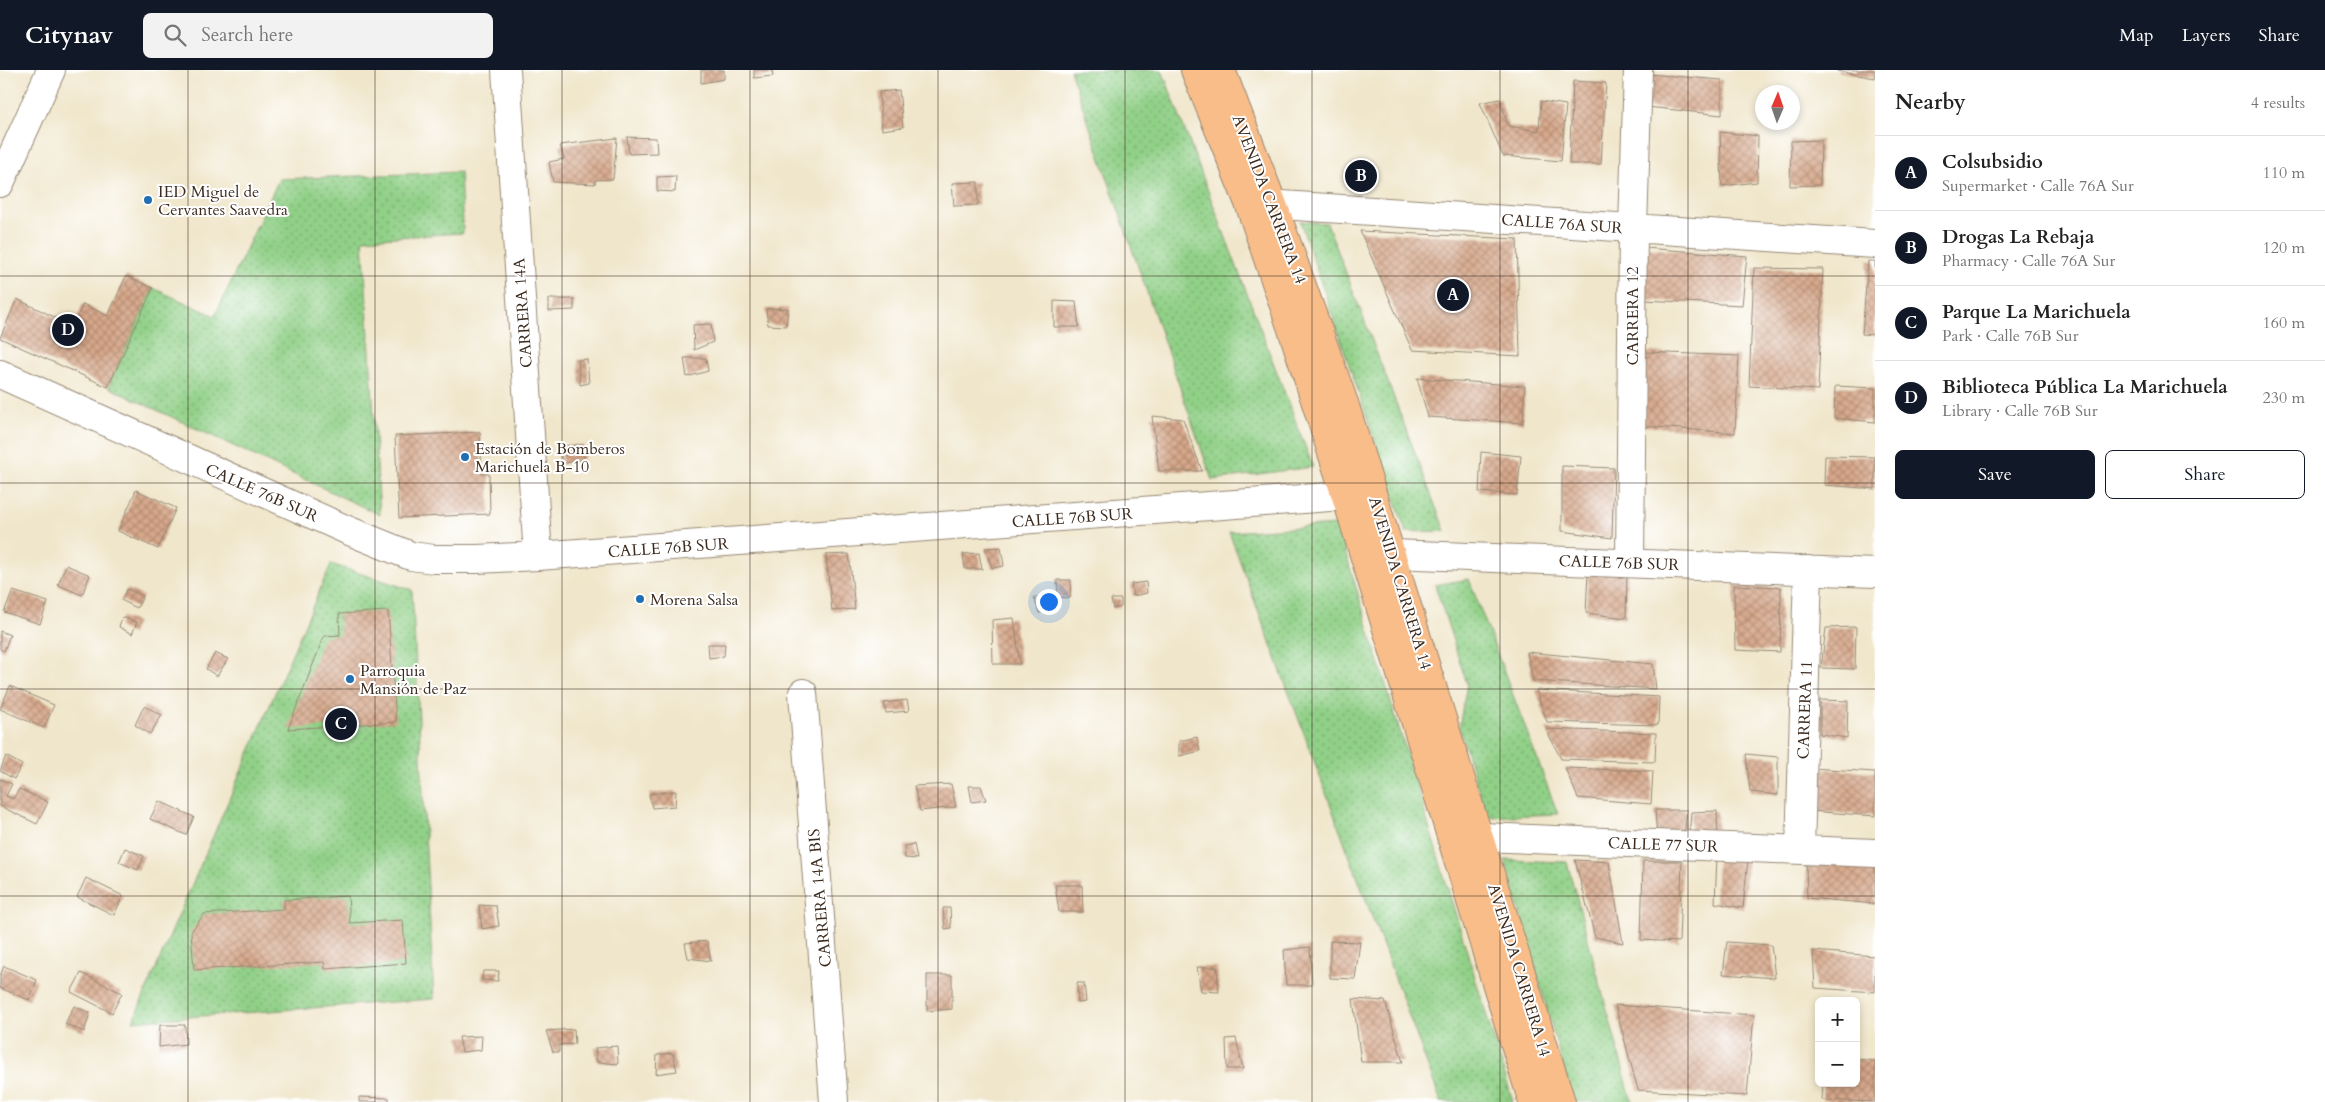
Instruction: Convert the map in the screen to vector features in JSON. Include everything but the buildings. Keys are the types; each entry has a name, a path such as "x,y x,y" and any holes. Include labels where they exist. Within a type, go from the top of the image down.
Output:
{"main road":[{"name":"AVENIDA CARRERA 14","path":"1195,70 1261,204 1320,334 1392,554 1561,1102"},
{"name":"AVENIDA CARRERA 14","path":"1221,70 1346,496 1533,1102"}],"street":[{"path":"0,183 51,70"},
{"name":"CARRERA 14A","path":"506,70 538,556"},
{"name":"CARRERA 12","path":"1630,563 1633,228 1638,70"},
{"name":"CALLE 76A SUR","path":"1261,204 1875,244"},
{"name":"CALLE 76B SUR","path":"0,374 346,530 411,556 434,559 538,556 1373,494"},
{"name":"CALLE 76B SUR","path":"1363,552 1875,573"},
{"name":"CARRERA 11","path":"1800,850 1808,570"},
{"name":"CARRERA 14A BIS","path":"803,693 834,1102"},
{"name":"CALLE 77 SUR","path":"1450,836 1875,853"}],"green space":[{"path":"1070,70 1162,70 1313,467 1212,480"},
{"path":"460,172 463,233 363,239 380,515 108,387 153,288 215,316 279,179"},
{"path":"1300,221 1327,223 1445,531 1406,532"},
{"path":"1337,525 1513,1102 1441,1102 1229,532"},
{"path":"331,564 412,590 434,999 133,1021"},
{"path":"1469,579 1558,814 1487,817 1459,727 1467,684 1435,585"},
{"path":"1505,860 1567,862 1632,1102 1573,1102"}],"place":[{"name":"Drogas La Rebaja","path":"1361,176"},
{"name":"IED Miguel de Cervantes Saavedra","path":"148,200"},
{"name":"Colsubsidio","path":"1453,295"},
{"name":"Biblioteca Pública La Marichuela","path":"68,330"},
{"name":"Estación de Bomberos Marichuela B-10","path":"465,457"},
{"name":"Morena Salsa","path":"640,599"},
{"name":"Parroquia Mansión de Paz","path":"350,679"},
{"name":"Parque La Marichuela","path":"341,724"}]}
